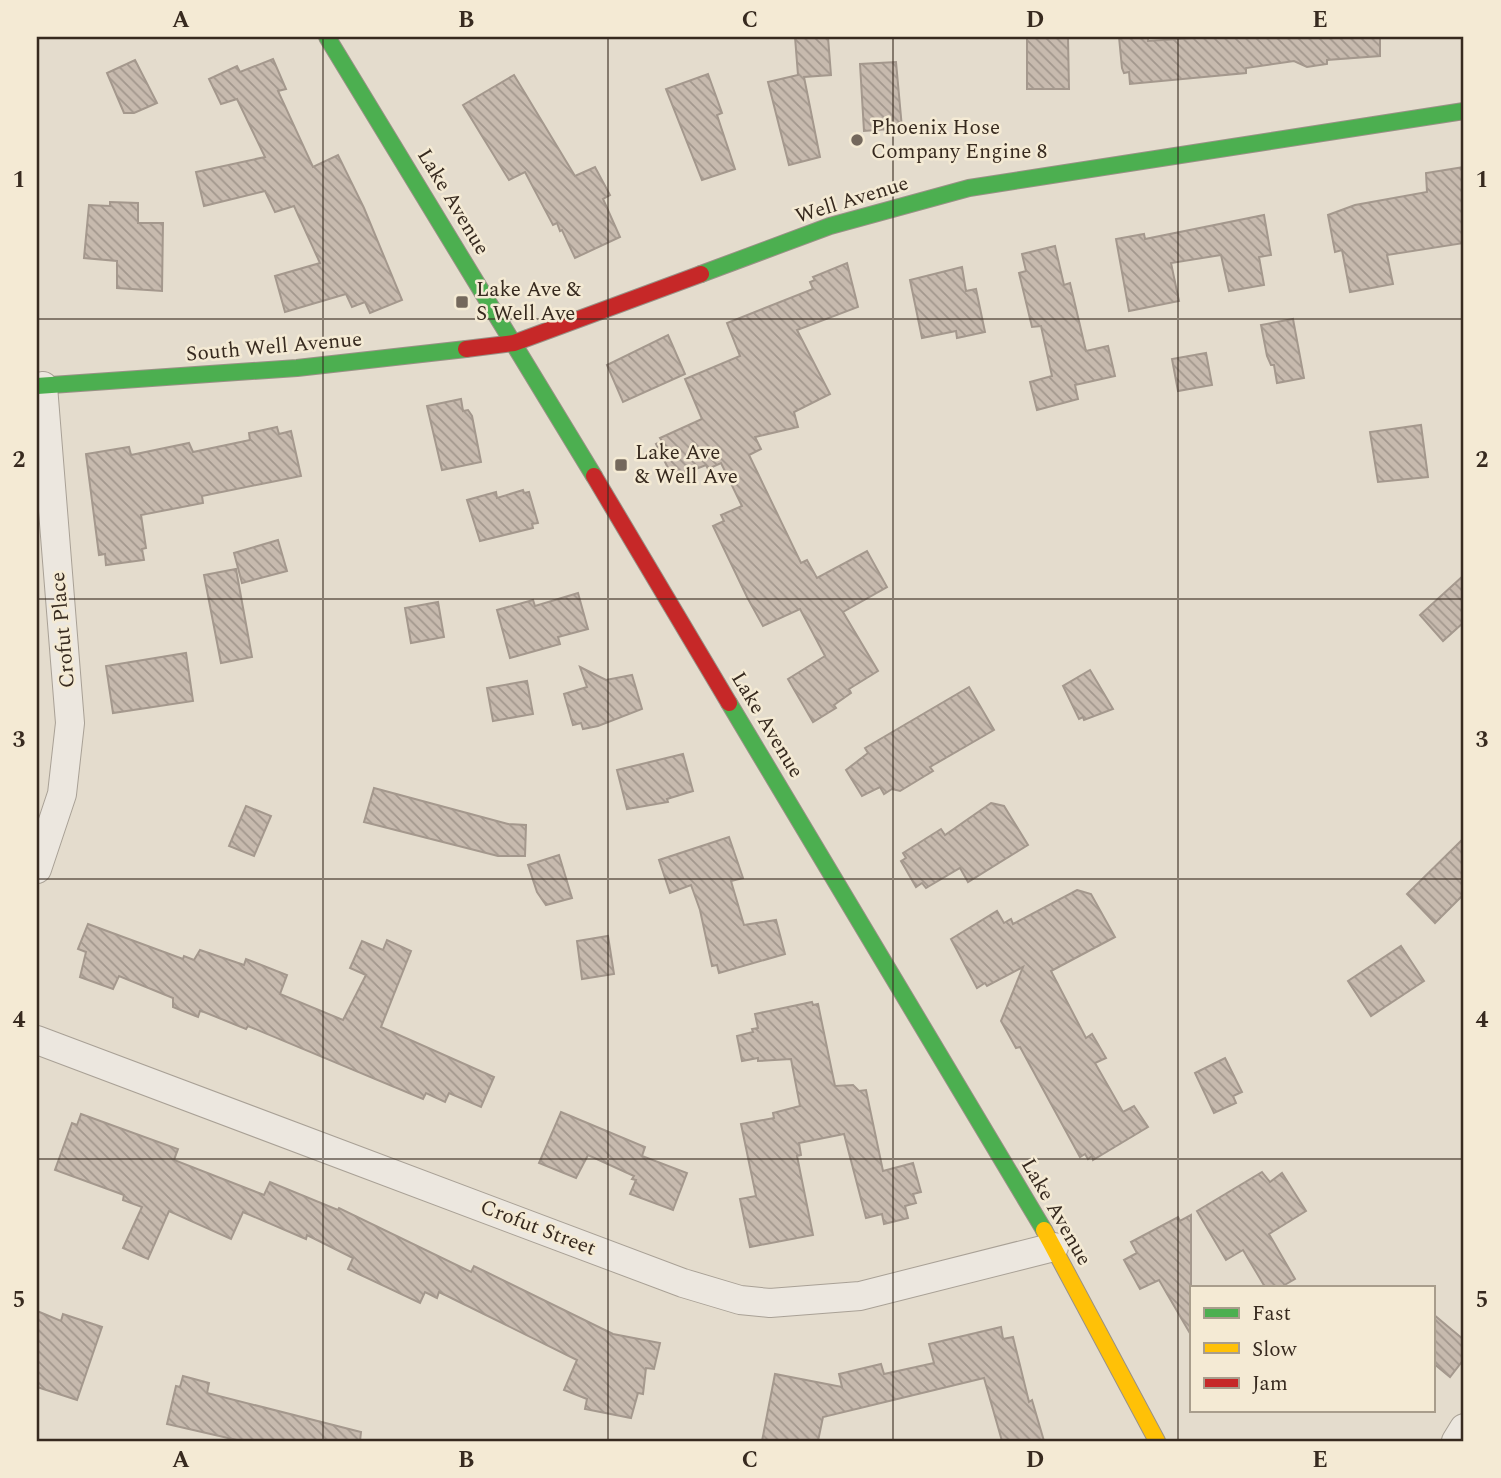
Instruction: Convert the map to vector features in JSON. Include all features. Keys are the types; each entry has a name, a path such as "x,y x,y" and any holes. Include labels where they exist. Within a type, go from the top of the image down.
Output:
{"main road":[{"name":"Lake Avenue","path":"327,37 514,343 1054,1247 1157,1441"},
{"name":"Well Avenue","path":"514,343 830,226 970,188 1464,111"},
{"name":"South Well Avenue","path":"40,386 297,368 514,343"}],"street":[{"name":"Crofut Place","path":"37,869 62,794 70,723 40,386"},
{"name":"Crofut Street","path":"37,1040 683,1283 740,1300 770,1303 860,1296 1054,1247"},
{"path":"1456,1441 1464,1429"}],"building":[{"path":"795,37 828,37 831,75 804,77 820,157 789,165 768,82 798,75"},
{"path":"1027,37 1068,37 1069,89 1027,89"},
{"path":"1119,37 1148,37 1148,41 1211,37 1380,37 1380,56 1327,60 1327,64 1307,67 1294,61 1246,68 1246,73 1130,84 1129,72 1124,73 1122,68"},
{"path":"273,59 286,89 278,91 313,167 338,155 364,208 402,300 370,313 365,302 352,307 346,294 285,312 275,276 320,263 294,206 275,212 265,191 204,206 196,172 265,157 237,99 221,104 209,79 237,66 240,72"},
{"path":"135,60 157,103 134,113 124,113 107,73"},
{"path":"896,62 902,128 864,131 860,64"},
{"path":"708,74 722,113 717,115 735,169 702,180 666,89"},
{"path":"514,75 575,176 595,167 610,195 603,199 620,237 575,258 562,230 560,231 557,223 553,225 525,172 509,180 463,105"},
{"path":"1464,167 1464,243 1387,255 1393,284 1350,292 1342,250 1335,252 1328,215 1355,205 1427,192 1426,173"},
{"path":"110,202 138,203 138,223 163,223 162,291 117,288 117,261 84,258 89,205 110,206"},
{"path":"1264,215 1271,255 1259,257 1264,285 1229,291 1221,255 1171,263 1179,301 1129,311 1116,239 1144,234 1145,239"},
{"path":"1055,246 1064,285 1070,283 1086,351 1108,346 1115,376 1075,385 1078,399 1037,410 1030,382 1052,376 1041,326 1032,327 1019,273 1026,271 1022,254"},
{"path":"847,263 858,307 797,330 830,394 794,412 798,427 755,437 761,449 749,455 801,563 807,560 817,578 867,551 887,587 843,612 878,671 849,689 851,693 834,705 836,708 813,722 788,679 825,656 800,609 763,626 747,597 713,526 724,521 721,515 742,506 721,463 708,469 706,465 673,478 656,444 662,441 660,438 702,419 685,379 740,356 727,323 813,289 810,282 815,280 813,277"},
{"path":"962,267 966,291 976,289 985,332 957,338 956,331 922,338 910,280"},
{"path":"1293,319 1304,378 1277,383 1274,365 1271,365 1267,356 1261,325"},
{"path":"668,335 685,374 623,402 607,365"},
{"path":"1206,353 1212,385 1178,391 1172,359"},
{"path":"461,399 463,411 468,410 472,416 481,462 442,470 427,406"},
{"path":"1421,425 1428,477 1378,482 1370,432"},
{"path":"277,427 279,434 291,431 301,476 202,496 203,503 141,515 146,548 142,549 144,560 106,565 105,554 99,555 86,454 129,447 131,455 189,443 193,452 250,440 249,433"},
{"path":"523,490 524,493 529,492 538,523 532,524 533,528 480,541 467,500 496,492 497,498"},
{"path":"278,540 287,571 242,583 234,553"},
{"path":"236,569 252,657 221,663 204,575"},
{"path":"1464,575 1464,622 1443,641 1420,615"},
{"path":"578,593 588,629 558,637 560,644 510,658 497,610 533,600 535,606"},
{"path":"438,602 444,637 411,643 405,608"},
{"path":"186,653 193,701 113,713 106,666"},
{"path":"580,667 606,680 632,675 642,709 598,726 583,729 581,723 573,725 564,694 587,687"},
{"path":"1090,670 1113,709 1084,720 1083,717 1079,719 1063,686"},
{"path":"527,681 533,714 493,721 487,688"},
{"path":"969,687 994,730 930,767 933,771 900,791 892,789 884,794 880,787 862,796 846,770 868,753 865,748"},
{"path":"683,754 693,791 667,799 668,802 627,809 617,770"},
{"path":"374,788 508,824 526,825 525,856 498,856 364,822"},
{"path":"991,803 1004,806 1028,845 968,882 960,868 926,888 922,883 916,887 901,861 906,858 903,853 941,829 945,835"},
{"path":"246,806 271,816 254,856 229,846"},
{"path":"729,837 743,878 731,881 744,925 776,920 785,954 719,973 717,965 712,966 700,910 691,885 670,893 659,860"},
{"path":"1464,838 1464,894 1435,923 1407,894"},
{"path":"559,855 572,898 546,905 537,892 528,865"},
{"path":"1077,890 1091,894 1115,937 1051,971 1086,1038 1092,1034 1106,1058 1095,1063 1123,1112 1134,1106 1148,1127 1093,1160 1092,1156 1088,1159 1085,1154 1080,1157 1020,1047 1016,1048 1001,1021 1023,967 987,986 985,983 977,988 951,939 997,911 1004,923 1011,919 1013,924"},
{"path":"88,924 183,959 184,956 194,960 200,950 244,965 246,959 287,975 280,994 343,1020 366,975 350,968 362,941 383,950 387,940 411,951 381,1027 494,1077 481,1107 449,1093 445,1102 426,1093 423,1099 248,1026 246,1029 200,1011 198,1017 173,1007 173,998 119,976 113,989 80,977 86,952 78,949"},
{"path":"608,936 614,974 582,979 577,941"},
{"path":"1401,946 1424,981 1371,1016 1348,981"},
{"path":"812,1002 813,1005 818,1004 835,1086 853,1085 859,1091 866,1090 883,1171 913,1163 921,1192 913,1194 916,1203 905,1206 908,1218 884,1224 882,1214 866,1218 844,1134 799,1143 801,1155 797,1156 813,1235 750,1247 740,1199 756,1196 741,1124 774,1118 773,1113 800,1106 791,1059 758,1061 758,1058 742,1061 737,1036 758,1028 755,1014"},
{"path":"1225,1058 1242,1092 1233,1096 1236,1103 1214,1113 1195,1073"},
{"path":"561,1112 645,1147 642,1156 687,1173 673,1210 630,1194 636,1180 632,1179 634,1176 588,1155 576,1178 539,1163"},
{"path":"81,1114 178,1149 174,1160 264,1195 270,1182 338,1210 339,1208 471,1272 474,1266 613,1334 660,1343 654,1369 646,1368 643,1394 638,1393 631,1418 585,1409 587,1399 564,1390 577,1360 439,1292 437,1298 425,1292 420,1303 348,1269 353,1258 307,1235 306,1239 243,1212 231,1239 169,1211 148,1259 123,1248 142,1207 123,1200 124,1195 55,1170 72,1123 77,1125"},
{"path":"1262,1172 1270,1182 1282,1173 1306,1211 1269,1234 1295,1279 1283,1286 1264,1286 1243,1250 1226,1260 1197,1211"},
{"path":"1191,1215 1190,1333 1159,1280 1140,1289 1124,1260 1137,1253 1131,1242 1178,1217 1180,1221"},
{"path":"37,1311 61,1321 63,1314 102,1327 77,1400 37,1387"},
{"path":"1434,1315 1464,1340 1464,1359 1450,1377 1434,1364"},
{"path":"1001,1327 1003,1339 1013,1337 1029,1402 1032,1400 1044,1441 1002,1441 984,1378 823,1417 818,1441 762,1441 775,1374 842,1387 839,1374 881,1364 884,1374 934,1363 929,1344"},
{"path":"183,1376 209,1383 207,1393 361,1432 360,1441 241,1441 167,1424 176,1386 180,1387"}],"traffic: fast":[{"path":"327,37 594,476"},
{"path":"701,274 830,226 969,188 1464,111"},
{"path":"37,386 297,368 466,349"},
{"path":"729,703 1044,1230"}],"traffic: slow":[{"path":"1044,1230 1157,1441"}],"traffic: jam":[{"path":"466,349 514,343 701,274"},
{"path":"594,476 729,703"}],"place":[{"name":"Phoenix Hose Company Engine 8","path":"857,140"},
{"name":"Lake Ave & S Well Ave","path":"462,302"},
{"name":"Lake Ave & Well Ave","path":"621,465"}]}
